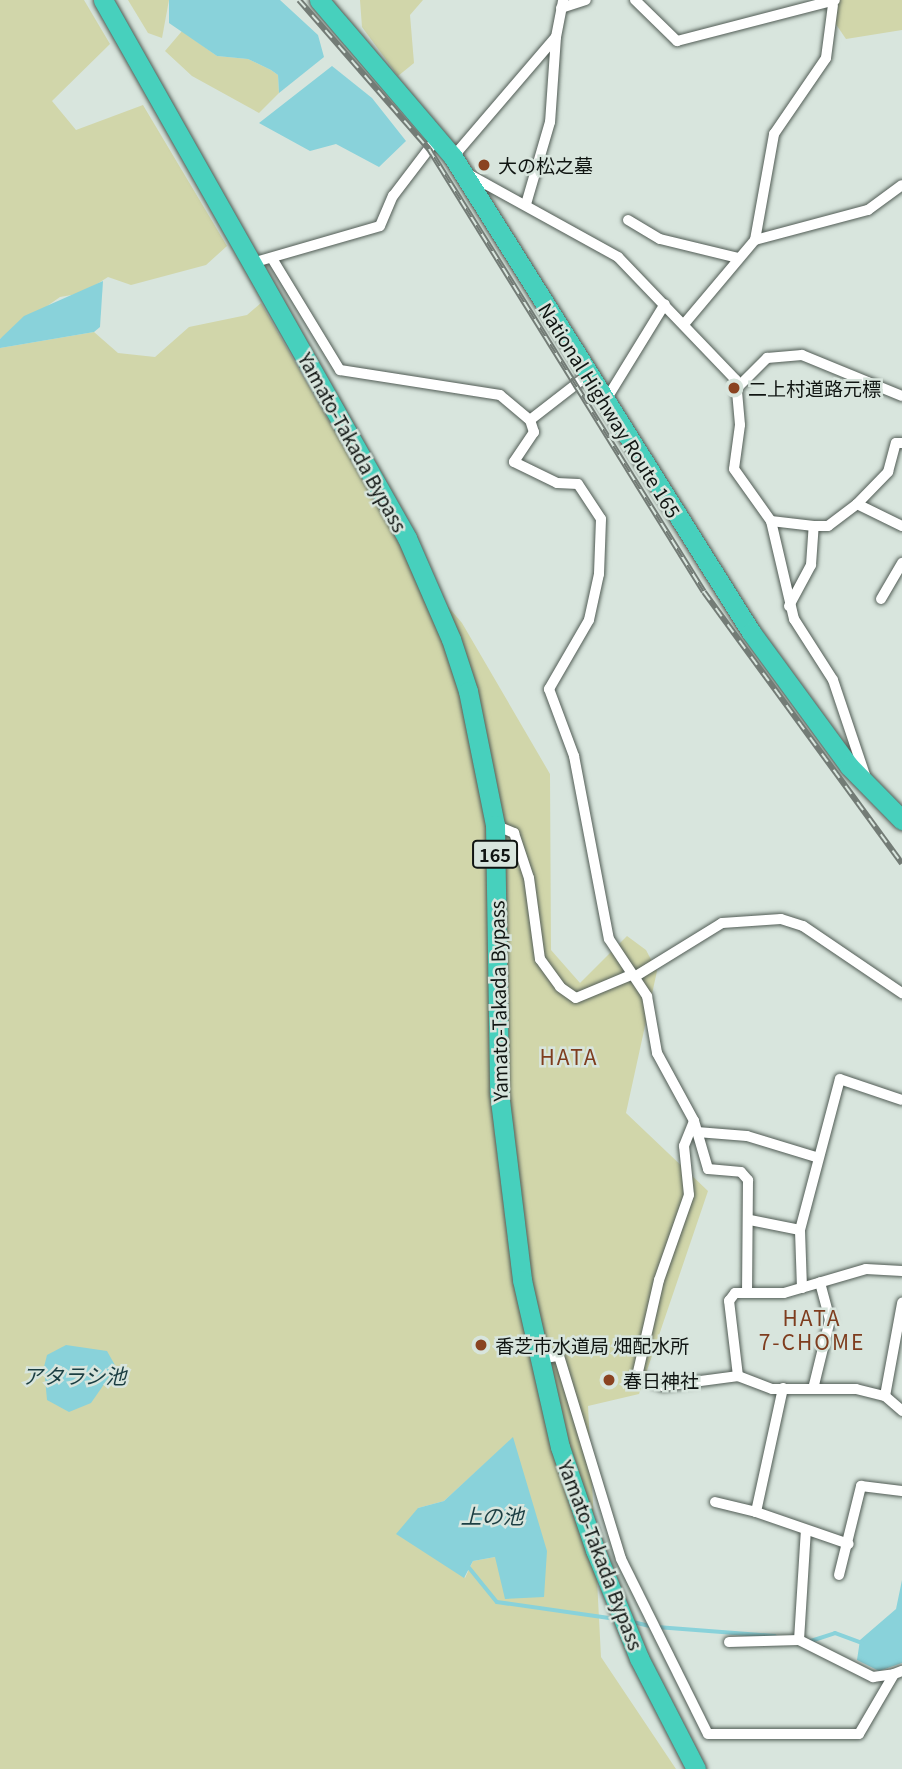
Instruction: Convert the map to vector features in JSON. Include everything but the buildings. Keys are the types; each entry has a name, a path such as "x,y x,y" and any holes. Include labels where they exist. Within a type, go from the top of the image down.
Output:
{"highway":[{"name":"Yamato-Takada Bypass","path":"103,0 407,538 451,639 468,691 495,825 499,1093 522,1280 539,1359 595,1550 669,1720 696,1769"},
{"name":"National Highway Route 165","path":"319,0 438,137 458,164 604,403 751,632 869,787 902,820"}],"street":[{"path":"526,204 550,122 556,37 562,4 586,0"},
{"path":"635,0 677,41 834,2 826,58 774,134 755,240"},
{"path":"556,37 458,164 618,257 685,323 739,386"},
{"path":"252,263 273,260 380,226 393,197 438,137"},
{"path":"685,323 755,240 868,209 902,185"},
{"path":"628,220 660,239 738,258"},
{"path":"273,260 340,370 500,395 530,420 534,432 514,462 557,482 578,484 601,519 599,574 589,620 549,689 574,756 609,939 651,1010 657,1053 695,1127 708,1169 741,1172 748,1180 750,1220 747,1292"},
{"path":"604,403 665,303"},
{"path":"869,787 833,680 789,606 771,521 734,468 739,386 767,358 802,355 902,396"},
{"path":"530,420 588,375"},
{"path":"771,521 828,526 857,504 888,471 896,443 902,443"},
{"path":"857,504 902,526"},
{"path":"789,606 811,565 814,526"},
{"path":"881,599 902,563"},
{"path":"495,825 514,833 529,878 540,959 560,987 576,998 633,976 722,923 781,919 803,926 902,993"},
{"path":"802,1288 800,1230 816,1157 840,1079 902,1100"},
{"path":"695,1127 747,1136 816,1157"},
{"path":"695,1127 684,1146 689,1195 659,1280 637,1376 663,1386 738,1376 783,1388 885,1396 902,1411"},
{"path":"750,1220 800,1230"},
{"path":"738,1376 729,1301 747,1292 802,1288 866,1269 902,1271"},
{"path":"813,1389 830,1320 820,1282"},
{"path":"885,1396 902,1303"},
{"path":"539,1359 559,1356 621,1559 690,1709 708,1734 859,1734 898,1673"},
{"path":"756,1512 783,1388"},
{"path":"839,1575 849,1544 861,1486 902,1491"},
{"path":"715,1502 756,1512 849,1544"},
{"path":"799,1640 806,1530"},
{"path":"729,1642 799,1640 873,1677 898,1673"},
{"path":"669,1720 690,1709"}],"green space":[{"path":"0,0 84,0 110,44 52,101 76,130 143,105 227,246 206,265 131,285 108,277 83,293 60,297 0,339"},
{"path":"128,0 169,0 162,38 148,33"},
{"path":"360,0 423,0 410,15 414,63 398,76 362,27"},
{"path":"833,0 902,0 902,30 846,39 831,17"},
{"path":"182,31 217,56 248,59 271,70 278,75 279,93 259,113 192,76 165,51"},
{"path":"261,303 409,561 462,623 550,774 551,950 580,983 627,936 646,950 657,971 626,1113 708,1191 639,1394 588,1406 601,1657 676,1769 0,1769 0,348 94,332 118,353 155,357 189,327 247,315","holes":["513,1438 495,1557 473,1561 465,1578 418,1508 444,1501"]}],"water":[{"path":"169,0 280,0 318,35 324,57 279,93 278,75 271,70 248,59 217,56 169,23"},
{"path":"332,66 372,98 406,141 379,167 336,144 310,151 259,123"},
{"path":"103,281 100,327 94,332 0,348 0,339 24,316"},
{"name":"アタラシ池","path":"66,1345 107,1351 116,1367 91,1403 69,1412 47,1400 44,1367 47,1355"},
{"name":"上の池","path":"513,1437 547,1551 544,1597 505,1599 495,1557 473,1561 464,1578 396,1534 418,1508 444,1501"},
{"path":"902,1580 902,1663 879,1671 857,1660 860,1640 896,1609"}],"waterway":[{"path":"468,1566 497,1602 616,1619"},
{"path":"633,1622 650,1626"},
{"path":"657,1627 775,1636"},
{"path":"811,1641 835,1633 862,1643"}],"railway":[{"path":"299,0 429,149 704,592 902,864"}],"place":[{"name":"大の松之墓","path":"484,165"},
{"name":"二上村道路元標","path":"734,388"},
{"name":"香芝市水道局 畑配水所","path":"481,1345"},
{"name":"春日神社","path":"609,1380"}],"district":[{"name":"HATA","path":"569,1056"},
{"name":"HATA 7-CHOME","path":"812,1329"}]}
